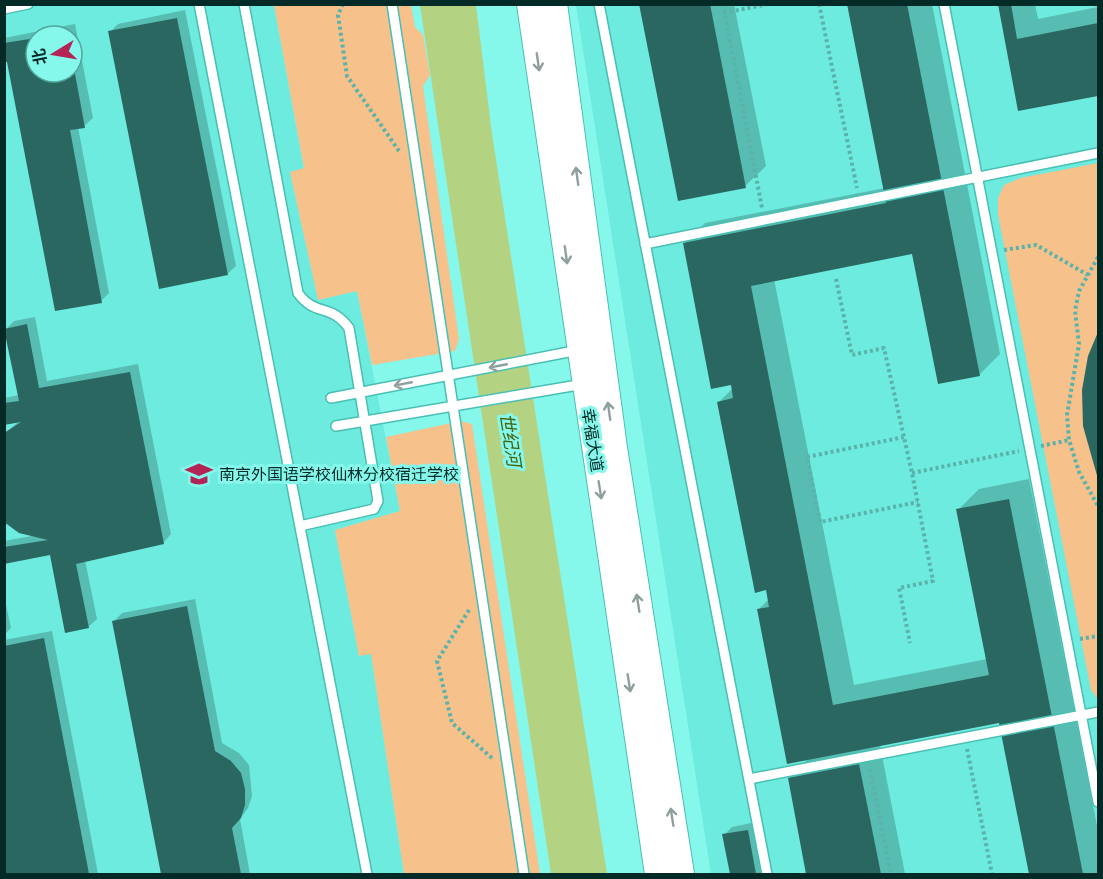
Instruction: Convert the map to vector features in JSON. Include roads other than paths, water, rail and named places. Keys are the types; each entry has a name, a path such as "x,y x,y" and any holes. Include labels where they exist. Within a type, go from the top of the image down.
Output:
{"main road":[{"name":"幸福大道","path":"530,4 579,350 658,874"},
{"name":"幸福大道","path":"554,4 614,448 681,874"}],"lane":[{"path":"4,9 28,4"},
{"path":"199,4 368,874"},
{"path":"243,4 298,293 310,307 333,311 349,328 378,501 374,509 300,526"},
{"path":"392,4 524,874"},
{"path":"599,4 767,874"},
{"path":"944,4 1098,802"},
{"path":"645,244 1098,153"},
{"path":"331,398 579,350"},
{"path":"336,426 585,384"},
{"path":"749,779 1098,712"}],"water":[{"name":"世纪河","path":"420,5 476,5 492,134 607,874 551,874"}],"place":[{"name":"南京外国语学校仙林分校宿迁学校","path":"199,474"}]}
